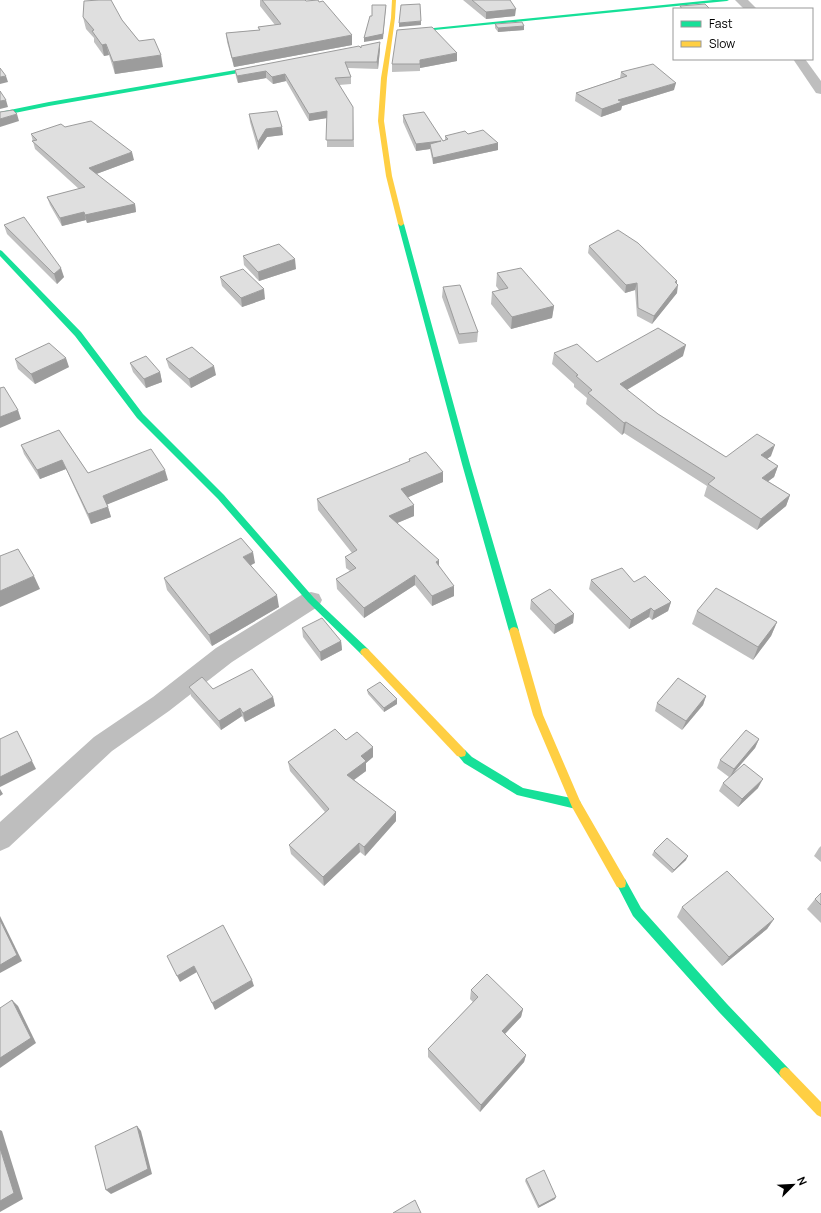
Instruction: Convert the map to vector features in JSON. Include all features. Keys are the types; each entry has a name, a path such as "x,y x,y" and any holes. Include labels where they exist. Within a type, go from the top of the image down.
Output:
{"main road":[{"path":"394,0 394,18 388,39 384,78 382,121 389,176 466,464 538,715 576,804 637,912 723,1008 821,1111"},
{"path":"388,39 727,0"},
{"path":"0,114 276,64"},
{"path":"0,252 78,334 140,416 220,497 311,600 344,631 468,760 521,792 576,804"}],"street":[{"path":"741,0 750,8"},
{"path":"800,60 821,90"},
{"path":"0,838 103,744 161,704 224,655 311,600"}],"building":[{"path":"111,0 122,20 139,41 154,39 161,55 113,62 106,44 102,45 92,31 94,30 83,17 84,1"},
{"path":"262,0 323,1 352,35 232,58 226,33 260,30 258,27 281,24"},
{"path":"472,0 510,0 516,9 486,12"},
{"path":"420,4 421,21 399,23 401,5"},
{"path":"705,4 709,8 681,8 680,6"},
{"path":"372,5 386,5 383,34 364,38 370,16 372,16"},
{"path":"522,22 524,26 498,28 495,24"},
{"path":"432,27 457,53 420,60 420,64 392,64 397,30"},
{"path":"380,42 377,62 345,62 351,77 335,78 353,107 353,140 326,140 327,111 309,114 285,74 272,77 266,71 237,76 235,70 359,46 361,48 361,46"},
{"path":"653,64 676,83 618,100 622,102 602,109 576,93 627,76 621,72"},
{"path":"0,68 6,76 0,77"},
{"path":"0,91 6,100 0,101"},
{"path":"13,110 17,114 0,119 0,112"},
{"path":"277,111 282,127 266,129 258,142 249,114"},
{"path":"424,112 443,141 448,139 445,136 465,131 468,134 483,130 498,143 433,158 430,144 441,141 416,144 403,115"},
{"path":"91,121 132,152 89,168 135,204 85,215 84,212 60,218 47,197 85,187 32,141 37,140 31,134 61,124 65,127"},
{"path":"24,217 61,268 54,274 4,225"},
{"path":"618,230 638,243 677,281 675,282 678,285 654,316 638,308 637,283 626,285 589,246"},
{"path":"279,244 295,259 258,272 243,256"},
{"path":"521,268 554,306 512,317 492,292 508,288 497,273"},
{"path":"243,269 264,289 241,298 220,277"},
{"path":"460,285 478,332 459,334 443,287"},
{"path":"658,328 686,345 620,384 658,414 726,457 757,434 775,445 761,455 778,466 762,478 790,495 761,519 708,484 715,478 626,422 624,423 588,393 592,390 554,353 577,344 597,362"},
{"path":"49,343 66,358 31,374 15,359"},
{"path":"192,347 214,366 189,379 166,359"},
{"path":"146,356 160,372 144,379 130,363"},
{"path":"4,387 18,410 0,417 0,388"},
{"path":"59,430 88,473 151,449 165,470 103,496 108,507 88,514 62,460 37,470 21,445"},
{"path":"426,452 443,472 401,489 414,505 389,516 439,560 436,562 454,586 432,596 415,575 364,608 336,579 356,568 345,557 357,550 317,499 410,461 409,459"},
{"path":"241,538 253,552 243,557 277,595 209,635 164,578"},
{"path":"18,549 34,576 0,591 0,556"},
{"path":"622,568 634,582 645,576 671,602 654,611 651,608 631,620 591,580"},
{"path":"716,588 777,622 758,647 697,611"},
{"path":"550,589 574,614 555,625 531,600"},
{"path":"322,618 341,641 320,652 302,628"},
{"path":"252,669 273,697 243,713 240,708 219,721 189,687 202,677 213,689"},
{"path":"678,678 706,696 686,721 657,703"},
{"path":"380,682 397,699 384,708 367,690"},
{"path":"335,729 346,740 357,732 373,747 361,756 366,761 347,775 396,812 364,847 359,843 323,877 289,845 329,809 288,762"},
{"path":"746,730 759,739 734,769 720,760"},
{"path":"17,731 32,761 0,777 0,739"},
{"path":"744,764 763,779 742,799 723,783"},
{"path":"667,838 688,856 674,870 654,851"},
{"path":"727,871 774,919 729,957 682,907"},
{"path":"821,893 821,905 815,899"},
{"path":"0,920 17,955 0,965"},
{"path":"223,925 252,980 212,1003 194,966 177,976 167,956"},
{"path":"487,974 523,1009 502,1031 526,1055 481,1105 428,1049 478,997 471,990"},
{"path":"12,1000 31,1038 0,1058 0,1008"},
{"path":"137,1126 148,1169 106,1190 95,1146"},
{"path":"0,1148 14,1193 0,1201"},
{"path":"544,1170 556,1197 539,1206 526,1179"},
{"path":"415,1200 421,1213 393,1213"}],"traffic: fast":[{"path":"404,32 727,0"},
{"path":"0,114 49,104 265,67"},
{"path":"401,224 466,464 514,631"},
{"path":"0,252 78,334 140,416 221,497 311,600 365,652"},
{"path":"461,753 468,760 521,792 576,804"},
{"path":"621,883 637,912 723,1008 785,1073"}],"traffic: slow":[{"path":"394,0 393,18 384,78 381,121 389,176 401,224"},
{"path":"514,631 538,715 576,804 621,883"},
{"path":"365,652 461,753"},
{"path":"785,1073 821,1111"}]}
